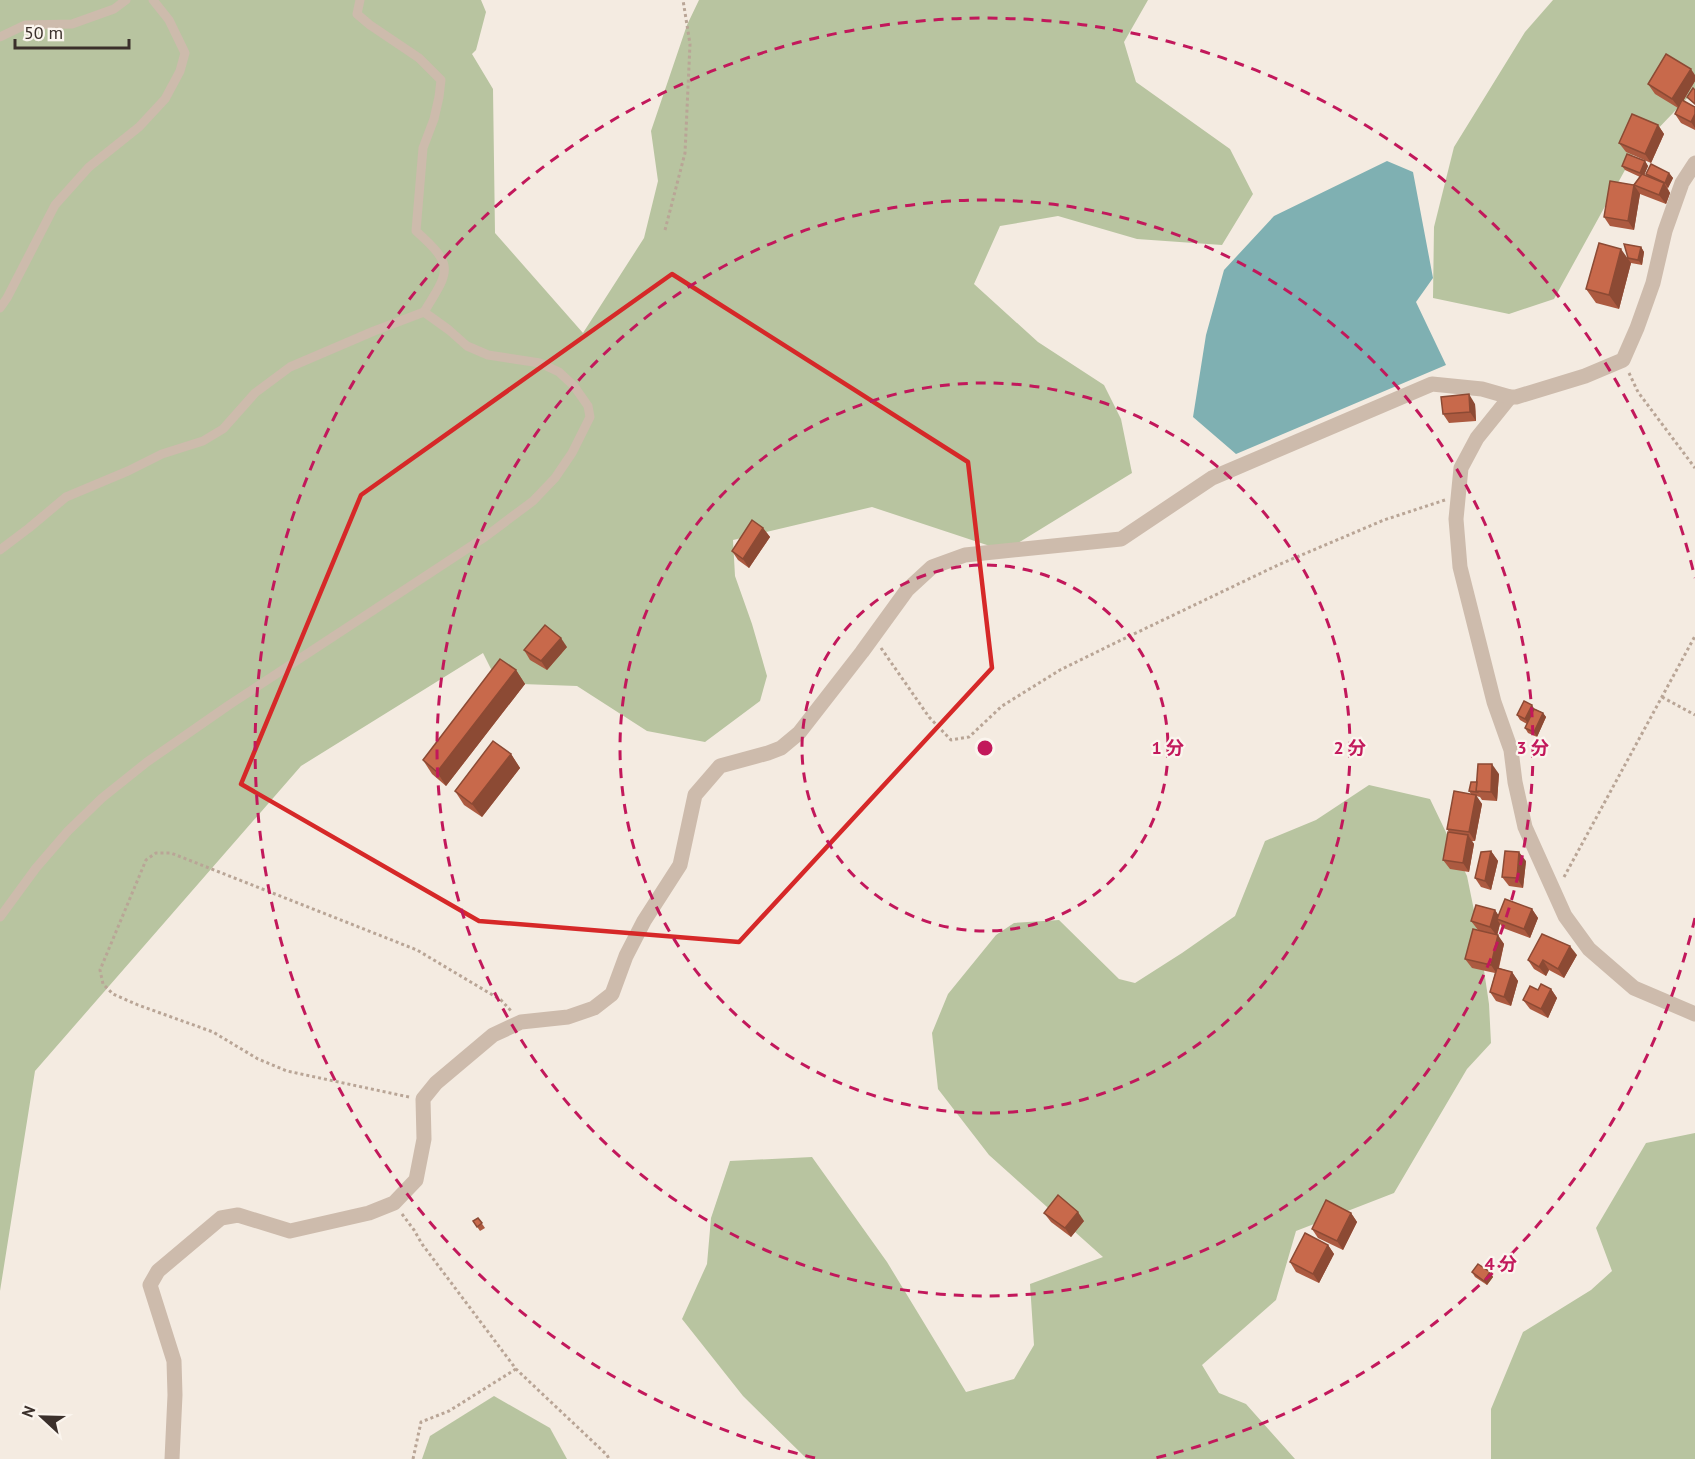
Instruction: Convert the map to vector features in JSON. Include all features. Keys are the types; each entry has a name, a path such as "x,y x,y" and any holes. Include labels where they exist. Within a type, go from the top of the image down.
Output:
{"street":[{"path":"172,1459 176,1395 174,1361 150,1285 158,1271 221,1218 238,1215 290,1231 369,1213 394,1203 416,1180 424,1139 423,1099 436,1083 493,1035 521,1022 568,1017 594,1008 612,994 626,956 639,930 680,865 695,795 720,766 781,748 799,733 907,590 932,567 965,555 1121,539 1212,478 1432,384 1482,389 1510,397 1585,376 1623,360 1653,283 1665,231 1682,183 1695,163"},
{"path":"1510,397 1477,438 1461,468 1456,519 1460,567 1494,702 1511,750 1515,782 1526,826 1554,895 1565,916 1589,949 1634,988 1695,1014"}],"lane":[{"path":"0,38 25,25 72,24 114,9 126,0"},
{"path":"0,308 55,205 89,167 146,120 165,99 180,71 185,53 169,20 153,0"},
{"path":"0,549 66,497 162,454 203,441 223,429 255,393 290,367 424,312 443,281 444,261 416,231 423,148 440,97 441,80 419,57 357,14 360,0"},
{"path":"0,917 36,868 68,831 111,791 147,762 229,705 485,537 533,501 567,462 590,417 588,406 574,386 559,372 540,363 488,355 467,346 424,312"}],"path":[{"path":"665,230 685,153 690,44 683,0"},
{"path":"1623,360 1638,392 1695,468"},
{"path":"873,637 929,717 951,740 969,737 1002,706 1069,665 1289,560 1384,520 1458,495"},
{"path":"1554,895 1695,636"},
{"path":"1662,697 1695,715"},
{"path":"423,1099 403,1097 287,1071 258,1059 213,1032 113,994 103,984 100,970 146,860 156,853 171,854 417,950 501,1000 521,1022"},
{"path":"394,1203 516,1369 609,1459"},
{"path":"412,1459 421,1422 449,1411 516,1369"}],"highlighted area":[{"path":"672,274 968,462 992,668 739,942 479,921 241,784 361,495"}],"green space":[{"path":"0,0 481,0 486,12 476,50 472,54 493,89 495,233 583,333 644,238 658,181 651,131 687,25 699,0 1148,0 1124,42 1136,82 1230,149 1253,194 1222,245 1137,239 1058,216 1000,226 974,284 1038,342 1104,385 1121,419 1132,473 1005,551 872,507 733,540 735,576 767,676 760,701 705,742 647,731 577,686 498,683 483,653 301,766 35,1071 0,1291"},
{"path":"1553,0 1695,0 1695,90 1630,158 1554,299 1509,314 1433,298 1434,227 1454,147 1525,32"},
{"path":"1369,785 1430,799 1467,876 1489,1004 1491,1043 1467,1069 1394,1193 1296,1231 1276,1300 1202,1365 1219,1393 1246,1404 1295,1459 807,1459 743,1396 682,1319 707,1264 711,1218 730,1161 812,1157 887,1262 966,1392 1014,1379 1034,1345 1030,1284 1103,1257 989,1155 938,1089 932,1033 948,994 996,935 1014,923 1059,920 1119,979 1135,983 1235,916 1265,841 1316,820"},
{"path":"1695,1133 1695,1459 1491,1459 1491,1409 1523,1332 1591,1290 1612,1271 1596,1228 1646,1143"},
{"path":"494,1396 550,1428 567,1459 422,1459 430,1436"}],"water":[{"path":"1387,161 1413,172 1433,278 1416,302 1446,365 1236,454 1193,417 1206,335 1224,270 1274,216"}],"building":[{"path":"1666,54 1691,69 1672,99 1648,84"},
{"path":"1693,88 1695,90 1695,104 1687,97"},
{"path":"1682,100 1695,107 1695,114 1691,122 1675,114"},
{"path":"1632,114 1658,125 1645,154 1619,143"},
{"path":"1627,154 1645,161 1640,173 1622,166"},
{"path":"1651,164 1669,173 1665,183 1646,174"},
{"path":"1642,174 1664,183 1659,195 1634,185"},
{"path":"1610,181 1634,185 1628,221 1604,217"},
{"path":"1599,243 1621,249 1609,295 1586,289"},
{"path":"1624,244 1641,247 1638,260 1628,258"},
{"path":"1469,394 1470,412 1443,414 1441,397"},
{"path":"752,520 763,528 743,559 732,551"},
{"path":"545,625 561,638 541,661 524,650"},
{"path":"500,659 516,670 437,772 423,760"},
{"path":"1524,701 1532,705 1525,719 1517,715"},
{"path":"1534,709 1543,713 1534,732 1525,728"},
{"path":"493,741 511,754 472,804 455,791"},
{"path":"1478,764 1492,764 1491,792 1476,791"},
{"path":"1471,782 1477,782 1477,792 1469,791"},
{"path":"1454,791 1476,795 1469,832 1447,829"},
{"path":"1448,832 1468,835 1463,863 1443,860"},
{"path":"1491,851 1485,881 1475,878 1481,852"},
{"path":"1505,851 1519,852 1517,878 1502,877"},
{"path":"1505,899 1532,909 1524,929 1497,919"},
{"path":"1476,905 1495,910 1490,927 1471,921"},
{"path":"1473,929 1498,935 1491,965 1465,959"},
{"path":"1542,934 1570,946 1558,969 1543,960 1539,967 1528,960"},
{"path":"1497,968 1512,972 1504,997 1490,992"},
{"path":"1541,984 1551,989 1541,1009 1523,1000 1530,986 1538,990"},
{"path":"1058,1195 1078,1212 1065,1228 1044,1213"},
{"path":"1326,1200 1351,1213 1337,1241 1312,1229"},
{"path":"478,1218 482,1223 477,1227 473,1221"},
{"path":"1305,1233 1328,1245 1313,1274 1290,1262"},
{"path":"1478,1264 1490,1272 1484,1281 1472,1272"}]}
